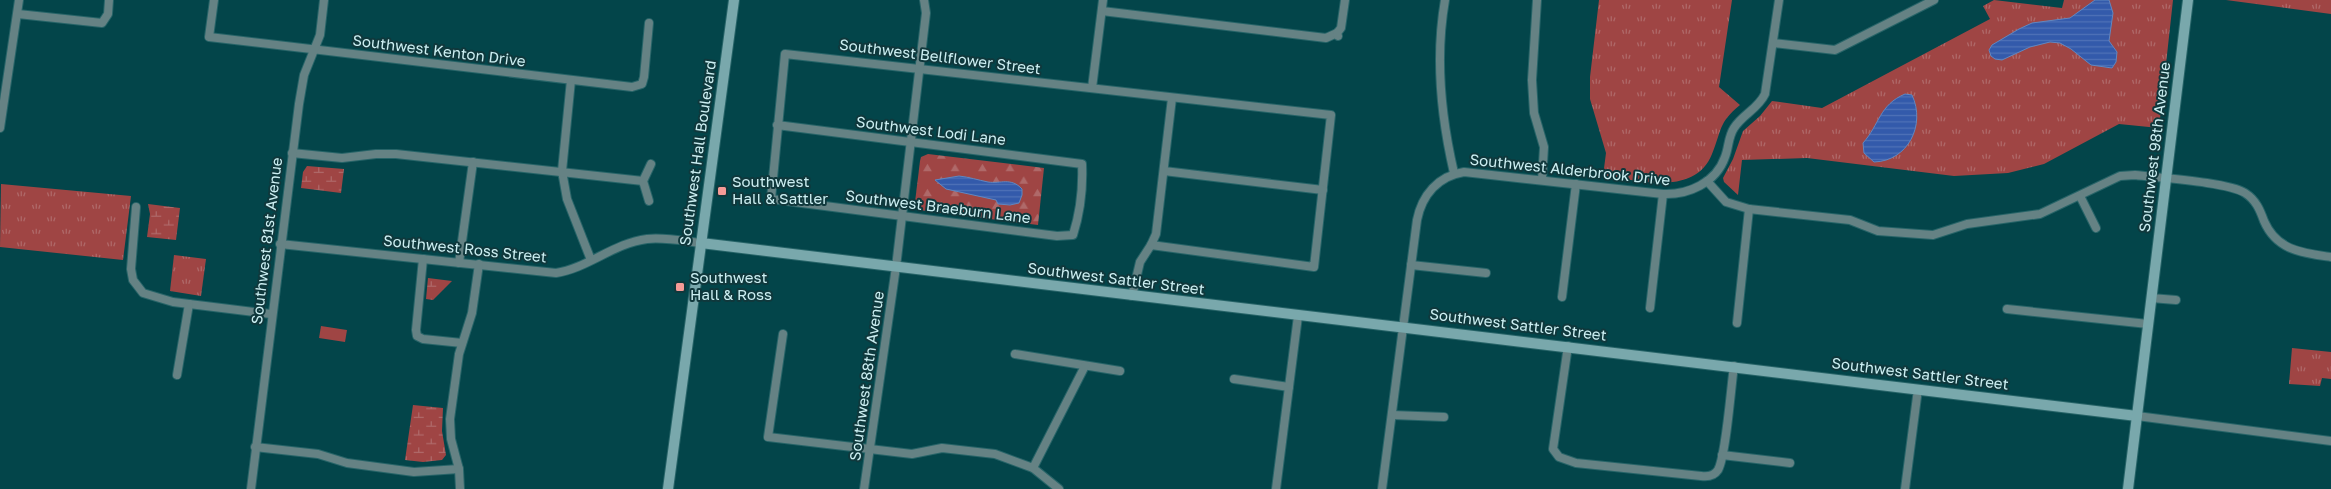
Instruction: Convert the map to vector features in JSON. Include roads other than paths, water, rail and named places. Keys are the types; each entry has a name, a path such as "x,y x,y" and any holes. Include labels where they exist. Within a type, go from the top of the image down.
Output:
{"street":[{"path":"0,128 19,0"},
{"path":"18,14 102,23 108,14 109,0"},
{"name":"Southwest Kenton Drive","path":"214,0 209,37 632,88 642,84 649,23"},
{"name":"Southwest 81st Avenue","path":"250,489 292,152 304,75 320,35 324,0"},
{"name":"Southwest Hall Boulevard","path":"668,489 734,0"},
{"name":"Southwest 88th Avenue","path":"864,489 896,268 900,216 911,143 926,13 924,0"},
{"path":"1092,88 1103,0"},
{"path":"1102,11 1326,38 1338,35 1341,28 1345,0"},
{"path":"1445,0 1440,46 1441,90 1445,134 1454,173"},
{"path":"1537,0 1532,80 1534,113 1544,148 1542,180"},
{"name":"Southwest Alderbrook Drive","path":"1382,489 1417,220 1422,203 1431,189 1454,173 1476,172 1663,194 1685,193 1707,181 1724,161 1727,143 1735,126 1762,100 1767,87 1779,0"},
{"path":"1773,43 1835,50 1934,0"},
{"name":"Southwest 98th Avenue","path":"2128,489 2188,0"},
{"name":"Southwest Bellflower Street","path":"777,125 785,54 1172,98"},
{"path":"571,80 562,171 567,199 592,260"},
{"path":"1132,296 1140,262 1152,246 1156,234 1172,98 1331,115 1314,267 1152,246"},
{"name":"Southwest Lodi Lane","path":"777,125 1082,164 1083,179 1077,222 1073,234"},
{"name":"Southwest Braeburn Lane","path":"777,125 771,199 1056,236 1073,234"},
{"path":"292,152 342,158 396,154 643,181"},
{"path":"459,263 473,162"},
{"path":"649,201 643,181 651,164"},
{"path":"1164,171 1323,190"},
{"path":"1707,181 1726,202 1749,209 1850,220 1878,230 1933,235 1967,224 2040,214 2120,176 2135,175 2234,188 2245,193 2254,201 2261,211 2272,237 2283,246 2296,252 2331,258"},
{"path":"1562,297 1576,184"},
{"path":"1650,308 1663,194"},
{"path":"2080,196 2096,228"},
{"path":"136,207 131,269 135,284 149,296 189,304 271,314"},
{"path":"1737,323 1749,209"},
{"name":"Southwest Ross Street","path":"280,244 556,272 579,266 645,239 701,243"},
{"name":"Southwest Sattler Street","path":"701,243 1298,316 1402,326 1734,366 2331,441"},
{"path":"423,259 417,336 423,339 462,343"},
{"path":"460,489 459,469 450,430 462,343 472,313 479,264"},
{"path":"1411,265 1486,273"},
{"path":"2151,298 2176,300"},
{"path":"177,375 189,304"},
{"path":"2007,308 2148,324"},
{"path":"1276,489 1298,316"},
{"path":"783,334 768,436 912,454 942,448 970,449 995,454 1033,468 1059,489"},
{"path":"1568,346 1553,449 1558,457 1569,461 1701,476 1714,474 1718,470 1722,455 1734,366"},
{"path":"1015,354 1120,371"},
{"path":"1033,468 1085,366"},
{"path":"1234,379 1289,387"},
{"path":"1905,489 1918,389"},
{"path":"1392,415 1444,417"},
{"path":"255,447 318,454 347,463 414,472 459,469"},
{"path":"1722,455 1790,464"}],"water":[{"path":"2095,0 2109,0 2113,13 2109,41 2117,52 2116,62 2112,68 2091,65 2071,49 2060,43 2050,42 2030,47 2002,60 1991,56 1989,50 1992,45 2019,29 2032,23 2070,18"},
{"path":"1905,94 1912,95 1916,106 1917,118 1911,139 1905,148 1896,155 1886,160 1874,162 1864,153 1863,143 1885,109 1896,98"},
{"path":"959,176 988,182 1014,183 1022,189 1022,195 1019,203 1010,205 998,204 996,200 946,189 935,180"}],"place":[{"name":"Southwest Hall & Sattler","path":"722,191"},
{"name":"Southwest Hall & Ross","path":"680,287"}]}
